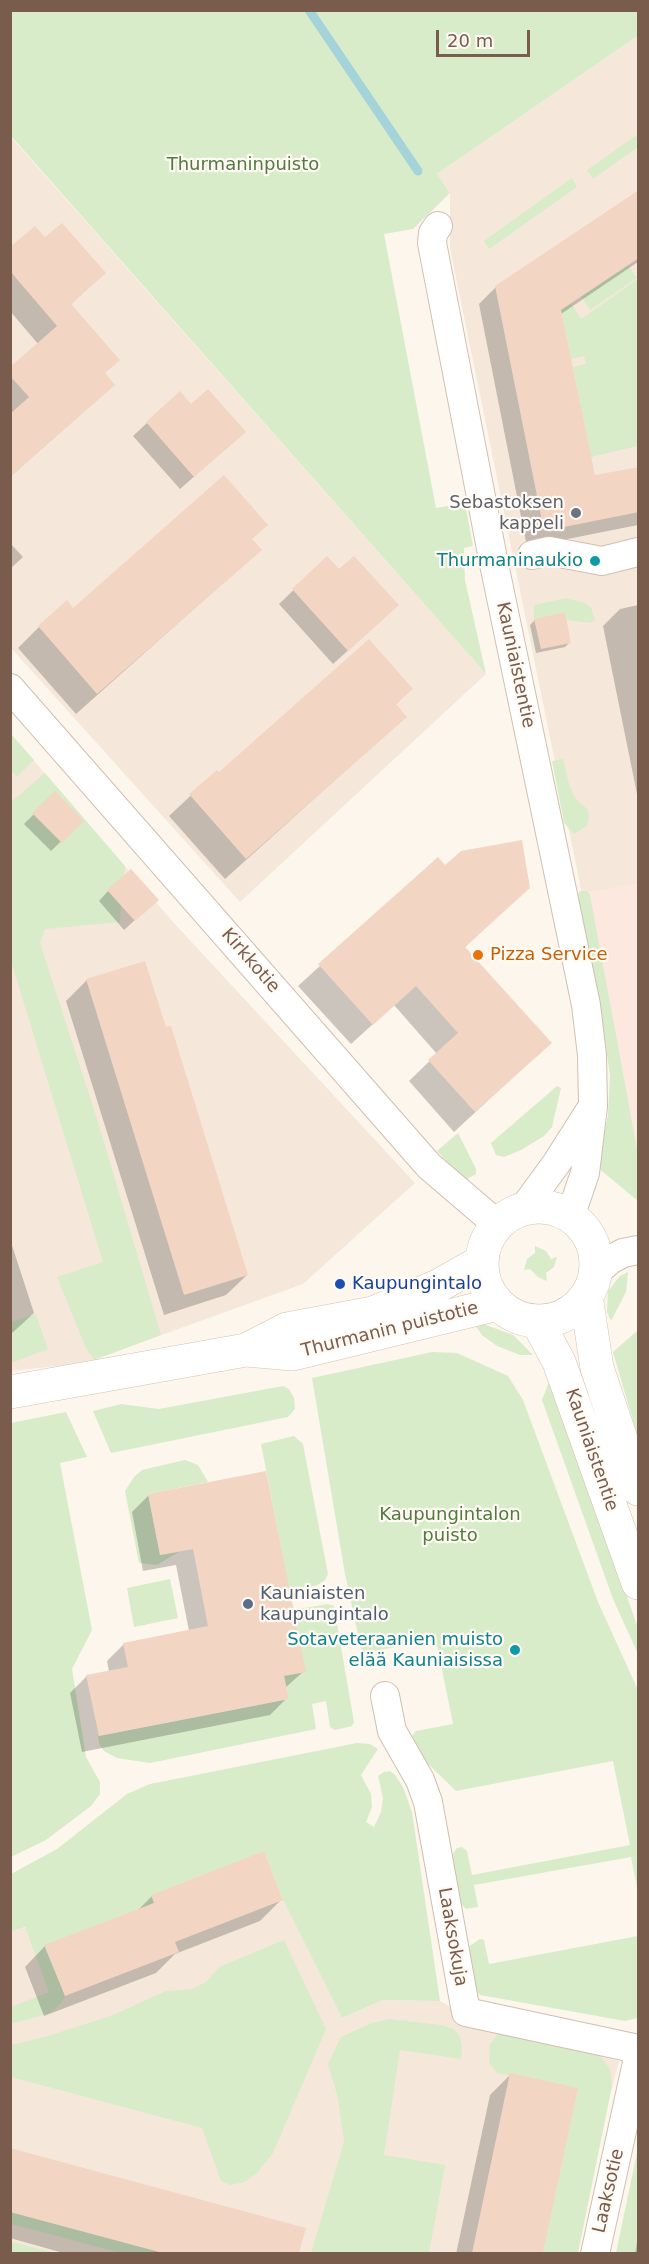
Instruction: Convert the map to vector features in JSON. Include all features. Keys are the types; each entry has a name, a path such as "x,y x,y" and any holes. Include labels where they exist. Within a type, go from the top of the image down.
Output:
{"main road":[{"path":"548,1208 570,1217 579,1224 592,1243 591,1284 572,1310 556,1318 537,1321 516,1316 498,1304 486,1284 482,1261 487,1242 510,1217 548,1208"},
{"name":"Thurmanin puistotie","path":"246,1350 287,1329 373,1313 438,1286 482,1261"},
{"name":"Kauniaistentie","path":"591,1284 597,1368 639,1489"},
{"name":"Thurmanin puistotie","path":"10,1392 246,1350 293,1354 498,1304"},
{"name":"Kauniaistentie","path":"537,1321 559,1362 639,1583"}],"street":[{"name":"Kauniaistentie","path":"438,226 433,233 434,254 494,564 586,1005 592,1055 593,1106 585,1173 570,1217"},
{"path":"532,555 549,551 602,561 639,552"},
{"name":"Kirkkotie","path":"10,688 429,1166 510,1217"},
{"path":"510,1217 556,1164 593,1106"},
{"path":"591,1284 609,1260 623,1253 639,1250"},
{"name":"Laaksokuja","path":"385,1696 392,1731 420,1780 428,1802 465,2012 639,2049"},
{"name":"Laaksotie","path":"595,2253 639,2058"}],"shaded area":[{"path":"636,37 638,40 638,884 582,894 450,248 450,193 437,174"},
{"path":"10,136 486,674 240,902 11,648"},
{"path":"10,733 173,922 415,1183 303,1284 84,1363 11,1371"},
{"path":"638,884 638,1192 582,894"},
{"path":"264,1851 283,1900 342,2018 383,2000 440,2001 499,2033 619,2061 568,2253 11,2254 11,1932"}],"green space":[{"name":"Thurmaninpuisto","path":"10,11 638,11 638,40 636,37 437,174 450,193 413,229 384,234 436,508 465,503 473,546 464,548 465,580 486,674 11,136"},
{"path":"638,134 638,147 593,179 587,170"},
{"path":"572,178 577,187 489,249 484,241"},
{"path":"628,265 637,278 590,310 581,296"},
{"path":"638,279 638,446 591,457 573,367 586,364 584,356 571,359 561,310 571,303 581,319"},
{"path":"567,598 585,603 591,608 595,620 591,623 567,620 565,612 534,619 534,605"},
{"path":"10,733 34,760 17,777 11,770"},
{"path":"563,759 575,798 588,810 587,826 574,834 564,823 552,761"},
{"path":"45,773 125,866 120,922 45,929 40,943 99,1125 161,1335 94,1360 86,1348 57,1277 103,1262 11,961 10,803"},
{"path":"580,891 587,891 590,895 638,1154 638,1201 597,1167 608,1115 610,1075 577,896"},
{"path":"557,1086 561,1088 552,1127 544,1136 521,1150 504,1157 496,1155 491,1143"},
{"path":"458,1133 476,1169 476,1174 467,1179 462,1178 437,1151"},
{"path":"535,1246 546,1251 551,1259 557,1257 554,1267 546,1273 547,1281 538,1277 530,1269 524,1270 527,1259 535,1253"},
{"path":"628,1272 626,1292 611,1321 607,1312 608,1291 620,1276"},
{"path":"36,1314 48,1349 11,1363 11,1322"},
{"path":"475,1325 486,1325 513,1335 533,1355 520,1355 497,1346 482,1335"},
{"path":"638,1330 638,1438 613,1352"},
{"name":"Kaupungintalon puisto","path":"432,1352 457,1353 508,1376 523,1400 598,1602 638,1690 638,1892 631,1857 474,1885 478,1907 466,1909 461,1904 452,1855 457,1848 462,1847 467,1851 472,1875 630,1845 613,1761 456,1791 422,1758 412,1736 416,1731 453,1724 436,1640 362,1653 345,1574 312,1378"},
{"path":"550,1379 638,1628 638,1654 613,1599 542,1400"},
{"path":"283,1386 289,1389 294,1398 295,1409 288,1417 111,1453 93,1411 121,1404 159,1409"},
{"path":"66,1412 87,1457 60,1463 92,1630 72,1669 86,1757 100,1782 100,1794 91,1806 46,1840 11,1857 11,1423"},
{"path":"294,1436 303,1444 328,1574 325,1580 316,1586 289,1589 261,1444"},
{"path":"185,1460 198,1465 208,1482 148,1494 160,1555 179,1552 157,1565 139,1563 125,1491 134,1477 142,1470"},
{"path":"170,1579 178,1618 134,1627 127,1588"},
{"path":"328,1604 334,1606 354,1722 352,1726 335,1730 330,1727 326,1701 312,1704 316,1729 150,1763 117,1758 104,1751 99,1744 98,1736 289,1699 284,1676 293,1610"},
{"path":"357,1743 370,1744 378,1749 361,1775 371,1794 372,1807 366,1822 374,1827 381,1812 383,1798 378,1776 384,1772 390,1771 395,1775 403,1787 412,1812 440,2001 383,2000 342,2018 283,1900 264,1851 151,1895 154,1903 45,1945 65,1996 50,2013 11,2024 11,2007 49,1992 25,1927 11,1932 11,1874 57,1849 127,1794 150,1784"},
{"path":"638,1936 638,2018 625,2021 480,1995 474,1988 468,1947 480,1939 484,1940 489,1964"},
{"path":"284,1940 326,2029 273,2153 258,2172 245,2182 231,2185 221,2181 202,2128 11,2077 11,2045 48,2036 113,2015 166,1991 192,1989 206,1982 219,1967"},
{"path":"389,2019 442,2025 454,2029 460,2037 462,2048 461,2059 400,2050 384,2155 445,2165 429,2253 311,2253 344,2142 338,2098 328,2064 341,2037 372,2023"},
{"path":"499,2033 600,2056 610,2069 612,2086 578,2253 543,2253 578,2088 497,2073 489,2063 490,2044"},
{"path":"638,2148 638,2253 616,2253"},
{"path":"11,2212 163,2253 121,2253 11,2224"},
{"path":"11,2242 56,2253 11,2253"}],"building":[{"path":"639,190 639,258 561,310 595,475 639,467 639,512 544,531 495,286"},
{"path":"62,223 106,273 71,304 120,360 105,373 115,385 10,477 10,414 29,397 10,376 10,367 57,326 10,271 10,247 35,226 45,237"},
{"path":"208,389 246,432 194,477 146,422 180,391 191,404"},
{"path":"224,475 268,525 252,539 262,550 97,694 38,626 67,600 73,608"},
{"path":"327,556 339,569 354,556 399,605 348,651 292,589"},
{"path":"565,612 571,643 541,649 534,619"},
{"path":"369,639 413,689 396,704 407,717 246,859 189,794 217,770 219,772"},
{"path":"55,791 84,821 62,843 32,813"},
{"path":"522,840 530,888 465,947 552,1043 475,1112 428,1060 458,1033 416,986 373,1025 318,964 438,857 445,865 461,851"},
{"path":"131,869 159,900 135,921 107,890"},
{"path":"145,961 166,1027 171,1026 248,1275 184,1295 86,979"},
{"name":"Kauniaisten kaupungintalo","path":"266,1471 306,1672 284,1676 289,1699 99,1736 86,1675 128,1667 123,1643 208,1626 193,1549 160,1555 148,1494"},
{"path":"264,1851 283,1900 175,1942 179,1952 65,1996 44,1945 154,1903 151,1895"},
{"path":"510,2073 578,2088 543,2253 472,2253"},
{"path":"10,2148 306,2228 299,2253 163,2253 10,2212"}],"waterway":[{"path":"309,10 418,171"}],"place":[{"name":"Sebastoksen kappeli","path":"576,513"},
{"name":"Thurmaninaukio","path":"595,561"},
{"name":"Pizza Service","path":"478,955"},
{"name":"Kaupungintalo","path":"340,1284"},
{"name":"Kauniaisten kaupungintalo","path":"248,1604"},
{"name":"Sotaveteraanien muisto elää Kauniaisissa","path":"515,1650"}]}
